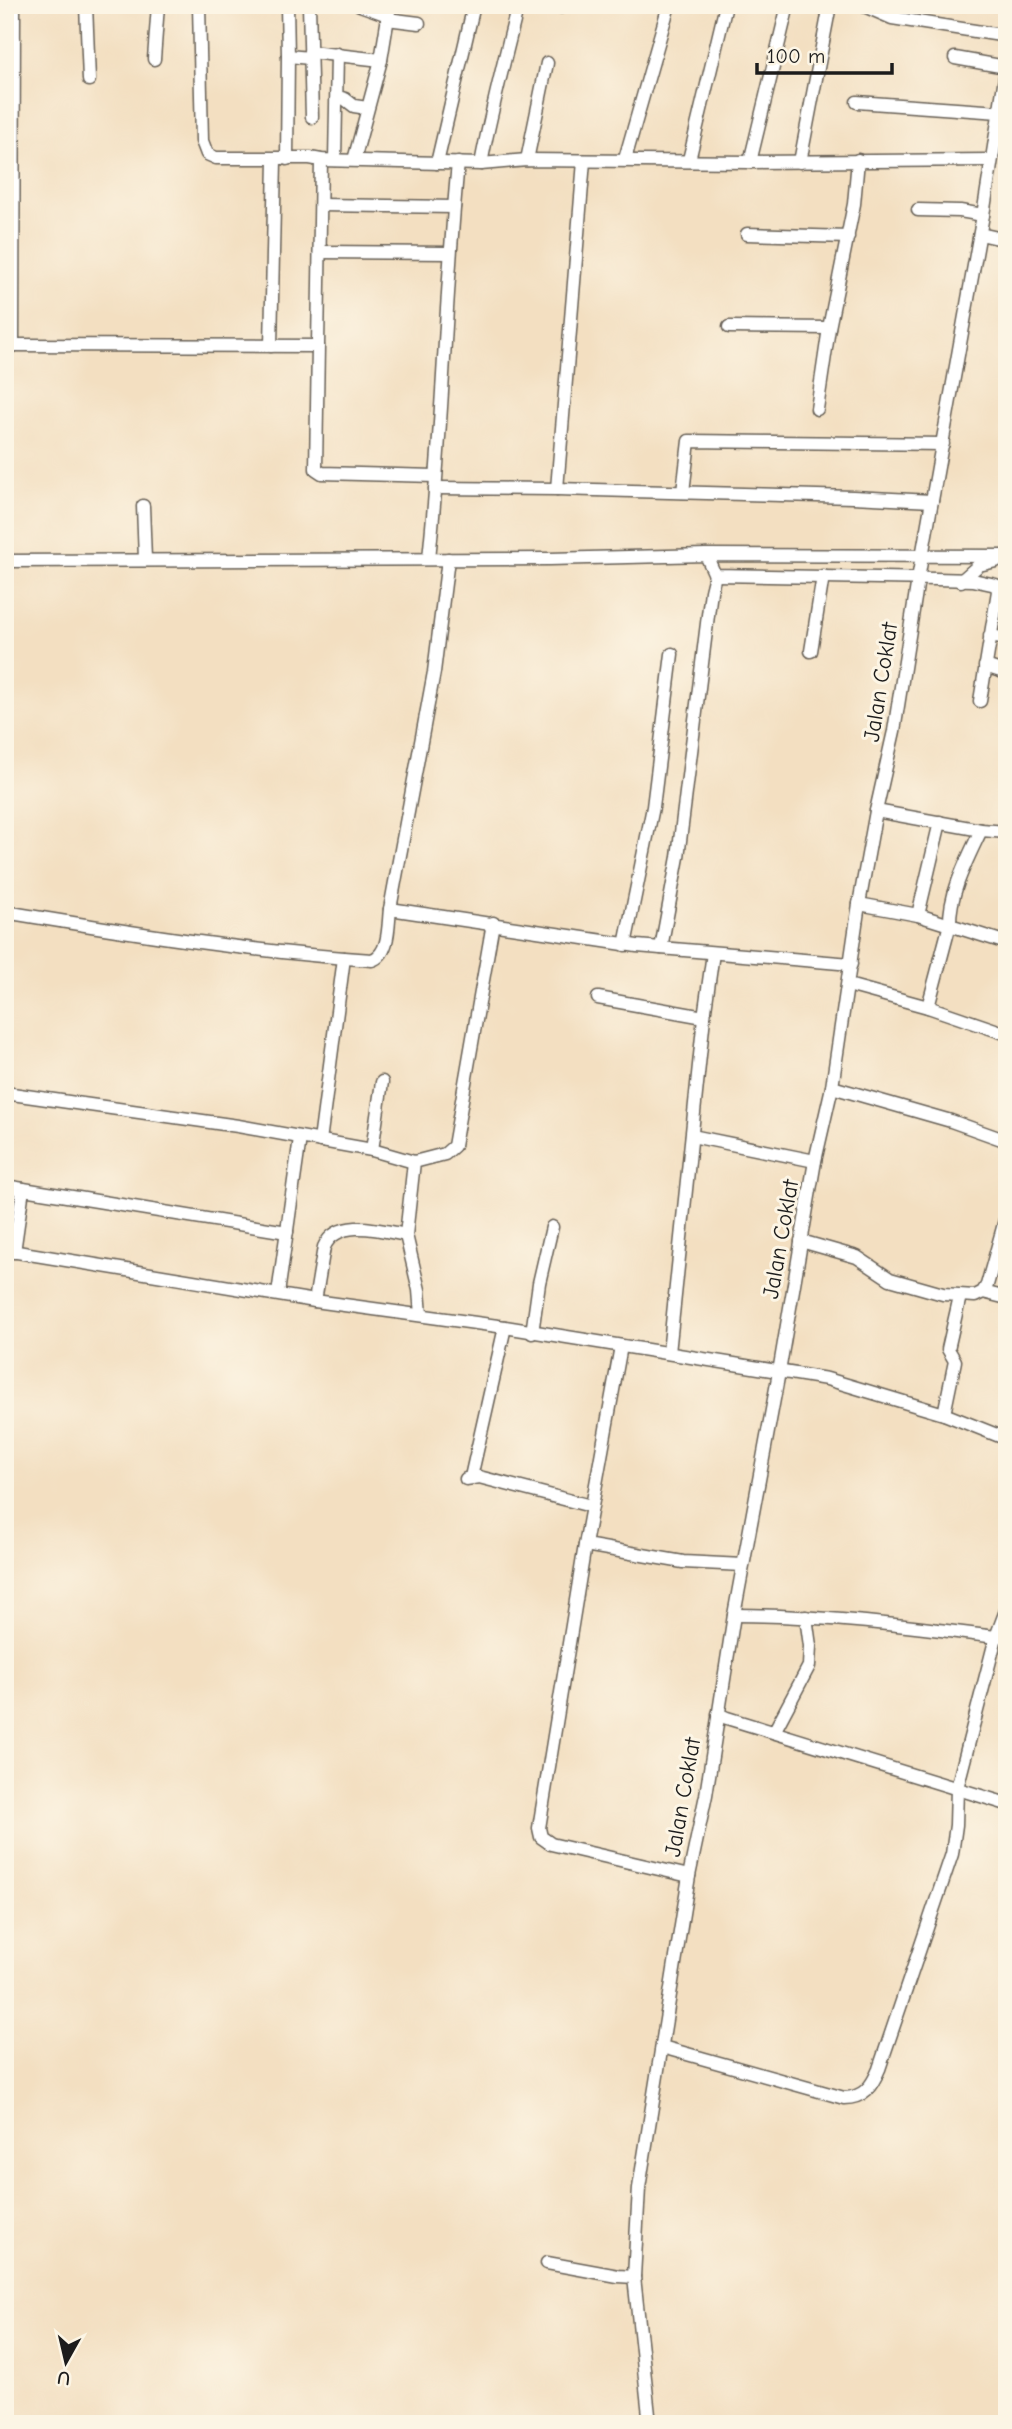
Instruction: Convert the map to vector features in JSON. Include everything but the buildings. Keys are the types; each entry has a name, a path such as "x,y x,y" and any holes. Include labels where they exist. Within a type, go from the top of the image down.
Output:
{"street":[{"path":"14,5 9,346 318,346"},
{"path":"86,5 89,80"},
{"path":"154,59 158,5"},
{"path":"200,5 201,129 205,152 216,159 310,158 481,164 527,160 625,159 750,162 991,160"},
{"path":"271,346 288,55 288,5"},
{"path":"309,5 312,117"},
{"path":"360,5 419,23"},
{"path":"438,163 474,5"},
{"path":"481,164 518,5"},
{"path":"625,159 669,5"},
{"path":"689,160 726,5"},
{"path":"750,162 788,5"},
{"path":"800,5 830,7 800,162"},
{"path":"862,5 892,18 1007,36"},
{"path":"354,160 381,60 389,13"},
{"path":"288,55 338,54 381,60"},
{"path":"335,160 338,54"},
{"path":"955,58 1007,66"},
{"path":"527,160 547,63"},
{"name":"Jalan Coklat","path":"650,2424 634,2277 637,2207 689,1876 706,1795 734,1615 815,1161 832,1087 859,904 894,731 1007,66"},
{"path":"338,97 354,106 367,108"},
{"path":"857,102 999,112"},
{"path":"321,160 317,471 435,482 557,489 932,501"},
{"path":"817,409 829,328 848,237 858,160"},
{"path":"557,489 583,161"},
{"path":"429,558 440,437 458,163"},
{"path":"321,205 454,207"},
{"path":"918,210 960,211 983,215"},
{"path":"747,234 848,237"},
{"path":"979,234 1007,240"},
{"path":"321,252 450,253"},
{"path":"729,327 829,328"},
{"path":"683,492 689,441 943,444"},
{"path":"143,506 145,559"},
{"path":"661,948 678,857 710,591 715,575 706,555"},
{"path":"5,561 706,555 923,555 1007,558"},
{"path":"961,581 979,565 1007,558"},
{"path":"5,912 86,926 316,956 372,960 377,958 385,947 434,672 448,559"},
{"path":"715,575 973,580 996,585 998,591 980,702"},
{"path":"811,651 823,576"},
{"path":"990,636 1007,639"},
{"path":"625,945 653,807 672,654"},
{"path":"985,667 1007,673"},
{"path":"877,811 981,830 1007,832"},
{"path":"918,915 940,822"},
{"path":"929,1003 950,924 950,912 981,830"},
{"path":"859,904 918,915 1007,943"},
{"path":"390,909 625,945 851,964"},
{"path":"5,1093 238,1126 372,1150 414,1162 445,1154 454,1146 493,923"},
{"path":"669,1353 713,953"},
{"path":"320,1141 344,958"},
{"path":"848,985 929,1003 1007,1034"},
{"path":"598,998 705,1017"},
{"path":"372,1150 382,1082"},
{"path":"832,1087 951,1121 1007,1141"},
{"path":"692,1136 815,1161"},
{"path":"278,1294 300,1138"},
{"path":"414,1162 406,1235 419,1290 421,1315"},
{"path":"5,1186 287,1232"},
{"path":"23,1189 9,1251 827,1379 944,1414 1007,1439"},
{"path":"983,1292 994,1265 1007,1213"},
{"path":"315,1301 324,1247 340,1230 351,1227 406,1235"},
{"path":"533,1333 539,1283 552,1227"},
{"path":"801,1241 856,1257 890,1279 943,1294 975,1296 983,1292 1007,1298"},
{"path":"944,1414 955,1361 948,1349 960,1296"},
{"path":"505,1327 467,1479 479,1477 591,1506"},
{"path":"621,1346 591,1506 539,1828 541,1837 551,1844 689,1876"},
{"path":"585,1545 683,1562 743,1566"},
{"path":"662,2047 845,2098 859,2097 870,2088 879,2069 952,1854 957,1788 996,1637 1007,1608"},
{"path":"734,1615 806,1617 996,1637"},
{"path":"775,1732 808,1666 810,1646 806,1617"},
{"path":"718,1714 1007,1804"},
{"path":"547,2263 634,2277"}]}
